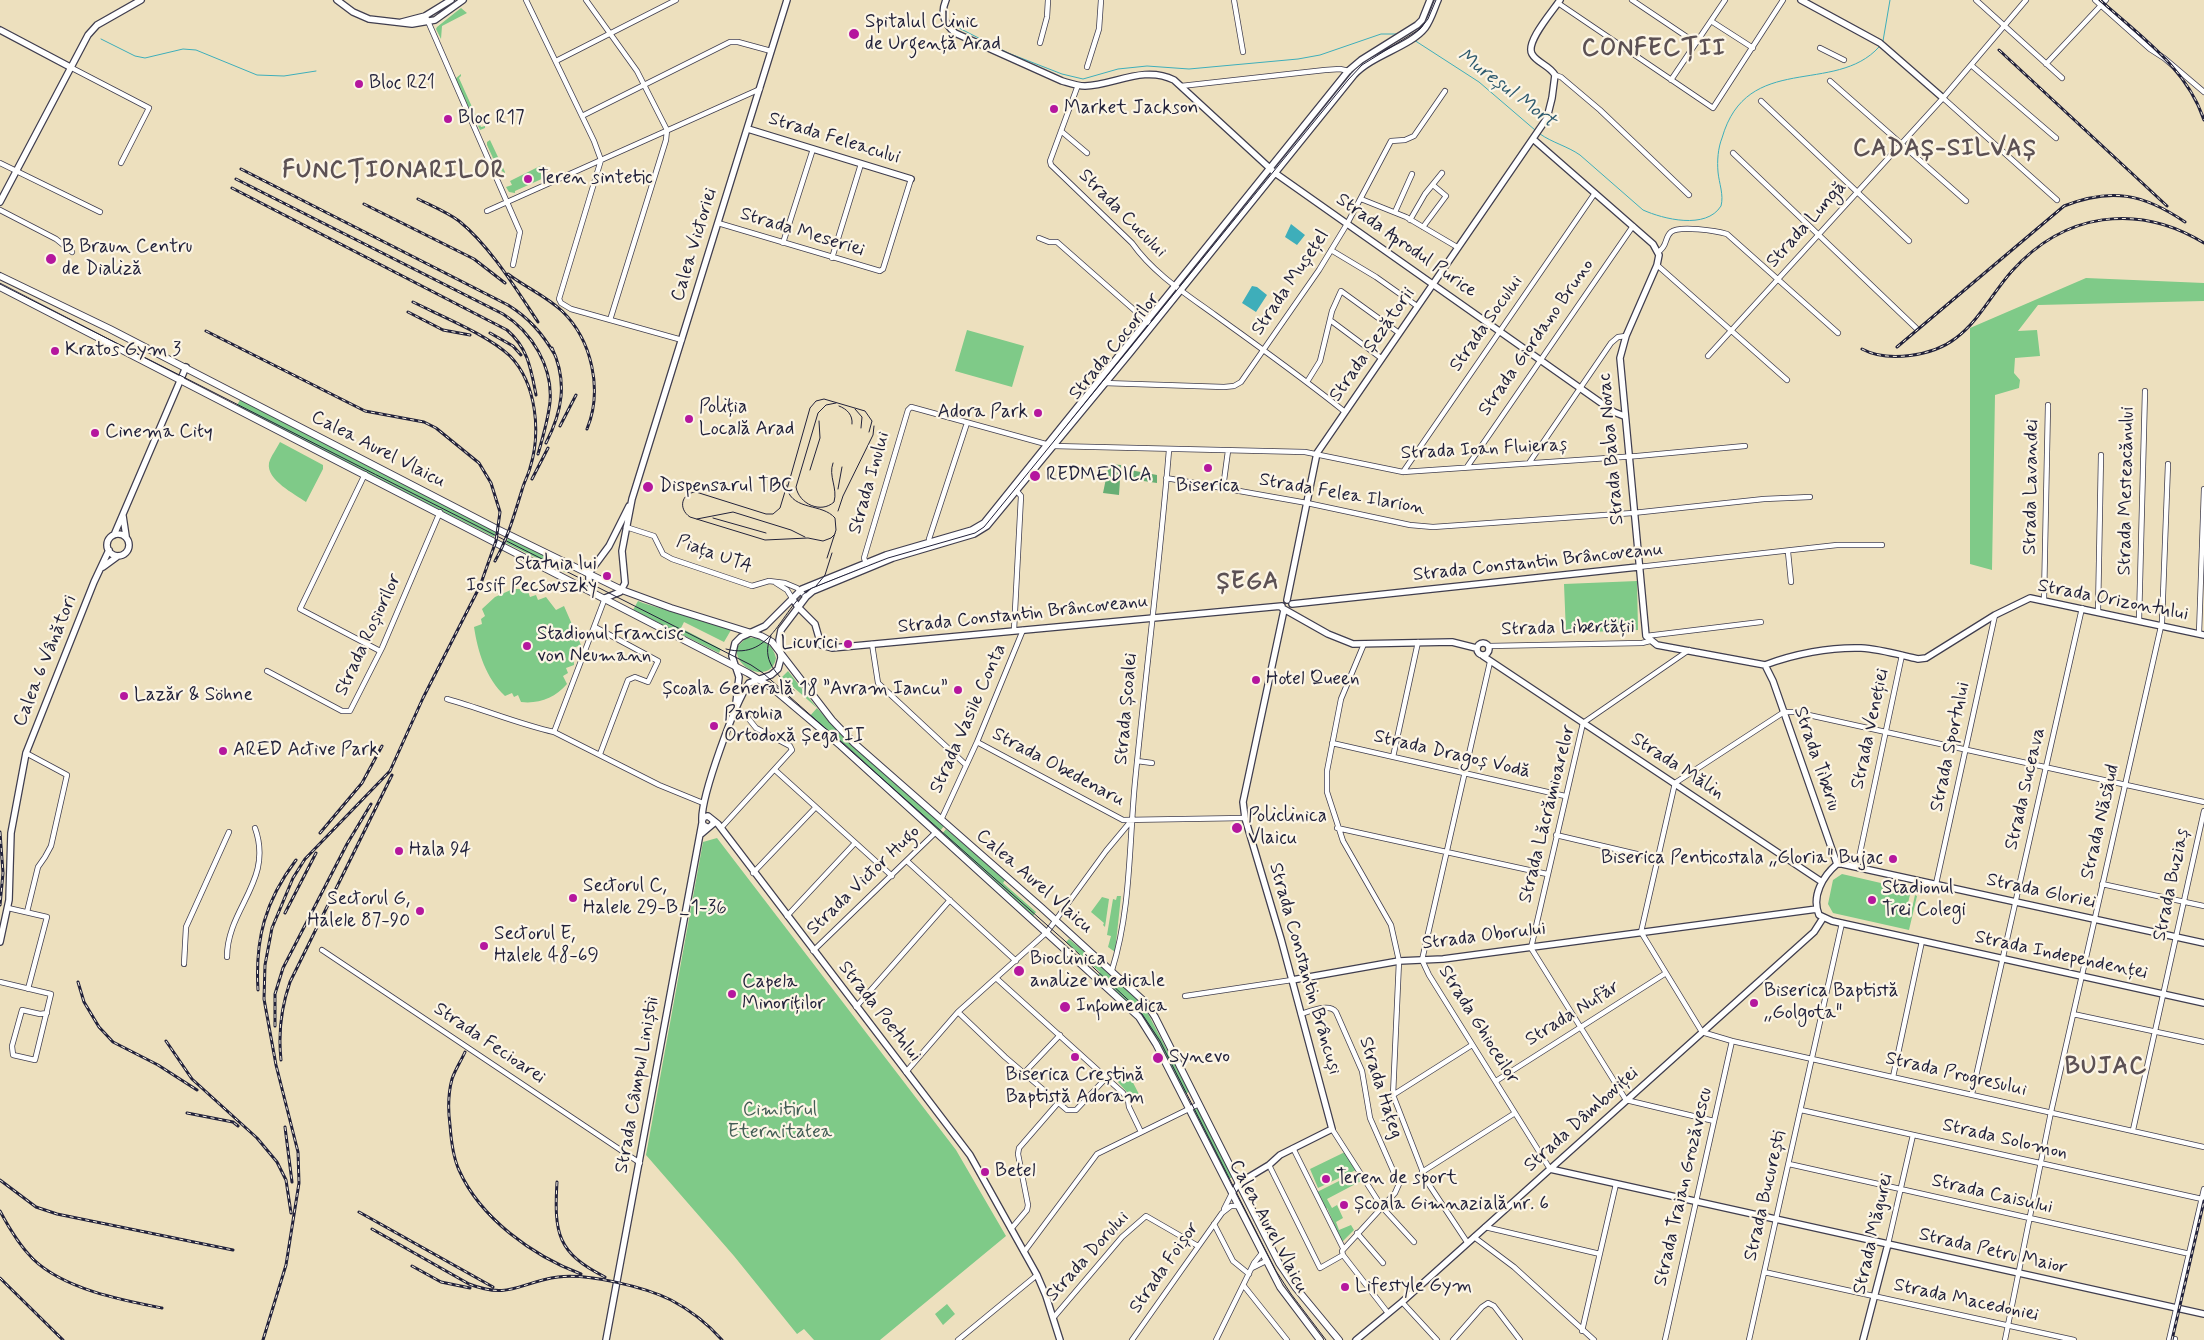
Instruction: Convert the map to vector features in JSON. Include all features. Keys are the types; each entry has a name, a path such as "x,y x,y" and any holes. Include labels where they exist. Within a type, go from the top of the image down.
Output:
{"main road":[{"name":"Calea Aurel Vlaicu","path":"0,276 186,368 504,532 622,590 671,608 767,638 781,652 842,732 1136,992 1151,1011 1280,1262 1296,1288 1339,1340"},
{"name":"Calea Aurel Vlaicu","path":"0,287 440,512 758,679 841,746 1139,1017 1150,1033 1285,1295 1320,1340"}],"street":[{"path":"0,201 88,35 97,25 141,0"},
{"path":"336,0 353,12 369,19 417,24 428,22 443,15 463,0"},
{"path":"400,22 425,16 451,0"},
{"path":"526,0 601,160 559,299 566,307 682,340"},
{"path":"586,0 645,84 667,130 666,140 610,320"},
{"path":"556,61 676,0"},
{"name":"Calea Victoriei","path":"622,590 626,579 622,551 631,502 787,0"},
{"path":"946,0 943,8 943,17 949,28 960,36 1062,81 1078,85 1061,131 1087,152"},
{"path":"1040,43 1046,23 1048,0"},
{"path":"1087,66 1099,29 1101,0"},
{"path":"1234,0 1243,52"},
{"name":"Strada Cocorilor","path":"1178,288 1275,173 1361,60 1414,27 1422,20 1430,0"},
{"name":"Strada Cocorilor","path":"750,632 765,626 800,590 808,585 978,527 1015,489 1105,383 1270,168 1351,73 1421,32 1429,22 1438,0"},
{"path":"1632,0 1696,43"},
{"path":"1672,80 1725,0"},
{"path":"1689,195 1600,110 1561,76 1555,75 1533,56 1530,47 1534,37 1559,1 1713,108 1754,48 1783,0"},
{"path":"1801,0 1888,49 2057,200"},
{"path":"1976,0 2062,78"},
{"name":"Strada Lungă","path":"1708,356 1943,98 2026,0"},
{"path":"2095,0 2150,49 2164,58 2204,92"},
{"path":"2046,64 2106,0"},
{"path":"425,16 520,232 513,265"},
{"path":"1711,21 1754,48"},
{"path":"0,30 149,108 122,162"},
{"path":"582,116 732,42 771,51"},
{"path":"1820,48 1844,60"},
{"path":"1971,65 2056,138"},
{"path":"1181,86 1325,70 1340,69 1351,73"},
{"name":"Strada Aprodul Purice","path":"1078,85 1089,85 1122,77 1141,75 1167,77 1181,86 1275,173 1614,412 1624,416"},
{"name":"Strada Șezătorii","path":"1317,453 1457,247 1539,131 1550,110 1555,75"},
{"path":"1830,82 1966,201"},
{"path":"487,212 760,89"},
{"name":"Strada Mușețel","path":"1098,382 1234,386 1241,382 1264,351 1331,250 1391,141 1405,140 1414,136 1446,91"},
{"path":"1761,101 1909,241"},
{"name":"Strada Feleacului","path":"748,128 911,180"},
{"name":"Strada Cucului","path":"1061,131 1050,161 1051,166 1132,243 1140,255 1178,288 1345,412"},
{"path":"1532,140 1653,244 1658,252 1658,263 1787,380"},
{"path":"783,243 813,149"},
{"path":"1733,153 1916,328"},
{"path":"0,163 100,212"},
{"path":"832,258 861,164"},
{"path":"1410,220 1442,173"},
{"path":"1395,212 1412,174"},
{"name":"Strada Meseriei","path":"718,223 878,271 883,269 911,180"},
{"path":"1423,227 1446,196 1433,185"},
{"name":"Strada Socului","path":"1403,472 1595,193"},
{"path":"1361,198 1395,212 1457,247"},
{"path":"0,210 56,239 72,252"},
{"name":"Strada Giordano Bruno","path":"1467,467 1633,226"},
{"path":"1658,252 1665,247 1669,234 1674,230 1709,230 1732,236 1838,334"},
{"path":"1039,238 1049,242 1057,242 1150,323"},
{"path":"1331,250 1376,277 1417,306"},
{"name":"Strada Baba Novac","path":"1648,638 1638,567 1620,358 1626,336 1658,263"},
{"path":"1307,382 1322,354 1330,320 1341,291 1399,333"},
{"path":"1330,320 1381,358"},
{"name":"Strada Cocorilor","path":"1050,446 1098,382 1150,323"},
{"path":"1529,463 1611,343 1618,337 1626,336"},
{"path":"118,556 109,550 108,541 114,535 186,368"},
{"name":"Strada Mesteacănului","path":"2139,621 2145,392"},
{"name":"Strada Lavandei","path":"2044,599 2048,405"},
{"name":"Strada Ioan Fluieraș","path":"910,408 1050,446 1317,453 1403,472 1745,446"},
{"name":"Strada Inului","path":"866,565 864,558 910,408"},
{"path":"930,544 967,423"},
{"name":"Strada Școalei","path":"1112,970 1122,926 1151,617 1169,450"},
{"path":"1223,488 1228,451"},
{"name":"Strada Constantin Brâncuși","path":"1317,453 1287,606 1242,802 1332,1128 1382,1207 1414,1242"},
{"path":"2098,612 2101,455"},
{"name":"Strada Năsăud","path":"2005,1340 2051,1112 2161,626 2168,464"},
{"path":"365,474 300,609 380,651"},
{"name":"Strada Felea Ilarion","path":"1166,478 1433,527 1633,513 1764,499 1810,497"},
{"path":"1014,630 1020,502 1020,494 1015,489"},
{"path":"2202,635 2204,489"},
{"name":"Calea Victoriei","path":"589,573 609,546 631,502"},
{"name":"Strada Roșiorilor","path":"267,671 342,711 347,712 354,706 440,512"},
{"path":"100,570 128,550 129,542 126,536 123,514"},
{"name":"Piața UTA","path":"626,527 654,536 663,554 690,566 752,586 772,581 786,590 793,599"},
{"path":"114,535 126,536"},
{"name":"Strada Constantin Brâncoveanu","path":"793,599 798,607 815,624 822,646 832,648 1151,617 1287,606 1788,552 1837,545 1882,545"},
{"name":"Calea 6 Vânători","path":"0,942 8,908 11,833 26,753 109,550"},
{"path":"1788,552 1791,582"},
{"name":"Strada Cocorilor","path":"781,652 779,640 781,630 806,597 866,565"},
{"path":"589,573 589,582 599,603 599,612"},
{"path":"772,581 795,586 806,597"},
{"path":"554,732 605,598 622,590"},
{"name":"Strada Orizontului","path":"1765,665 1788,657 1852,648 1869,649 1918,658 1930,656 1994,615 2030,598 2044,599 2202,635"},
{"name":"Strada Libertății","path":"1287,606 1295,616 1341,640 1353,644 1452,642 1476,648"},
{"name":"Strada Suceava","path":"1972,1094 2082,608"},
{"name":"Strada Sportului","path":"1936,884 1994,615"},
{"path":"1648,638 1761,622"},
{"path":"595,626 658,661 648,682 635,677 628,680 600,754"},
{"name":"Strada Vasile Conta","path":"941,820 977,742 1023,630"},
{"path":"735,709 739,681 732,656 739,638 750,632"},
{"name":"Strada Libertății","path":"1488,646 1636,644 1648,638 1657,645 1765,665"},
{"path":"1392,757 1418,642"},
{"path":"1483,643 1488,646 1488,652 1483,656 1478,654 1476,648 1483,643"},
{"path":"872,644 878,683 966,765"},
{"path":"1364,644 1343,691 1332,743 1326,785 1328,798 1337,828 1351,857 1391,925 1399,961 1393,1095 1422,1172 1467,1242"},
{"name":"Strada Lăcrămioarelor","path":"1531,948 1582,723 1689,650"},
{"path":"705,824 703,803 735,709 748,685 758,679 769,676 777,670 780,664 781,652"},
{"name":"Strada Veneției","path":"1857,867 1902,655"},
{"name":"Strada Mălin","path":"1483,656 1822,882"},
{"name":"Strada Ghioceilor","path":"1490,662 1422,960 1429,975 1550,1169"},
{"name":"Strada Tiberiu","path":"1765,665 1784,712 1837,864"},
{"path":"447,699 490,712 538,730 554,732 659,785 703,803"},
{"path":"705,824 722,831 791,753 790,746 756,728 748,718 735,709"},
{"path":"1702,1032 1642,932 1675,783 1784,712 1795,712 2204,802"},
{"name":"Strada Obedenaru","path":"977,742 1123,820 1245,818"},
{"name":"Strada Dragoș Vodă","path":"1332,743 1565,796"},
{"path":"26,753 67,775 51,846 46,857 38,867 27,912"},
{"path":"1137,761 1152,763"},
{"path":"775,770 892,876"},
{"name":"Strada Poetului","path":"703,803 712,819 970,1156 1037,1275 1054,1317 1060,1340"},
{"path":"753,873 815,808"},
{"name":"Strada Buziaș","path":"2133,1130 2204,811"},
{"path":"707,816 712,819 712,824 705,824 707,816"},
{"path":"906,1072 958,1012 1047,932 1106,851 1132,821"},
{"name":"Strada Câmpul Liniștii","path":"606,1340 700,835 705,824"},
{"path":"227,957 229,936 255,880 260,862 260,849 255,828"},
{"path":"1337,828 1547,874"},
{"path":"184,964 186,927 229,832"},
{"name":"Strada Victor Hugo","path":"813,952 936,832"},
{"path":"1556,835 1658,859"},
{"path":"787,916 854,843"},
{"path":"908,861 1016,961"},
{"path":"1823,918 1817,909 1822,882 1837,864"},
{"name":"Strada Gloriei","path":"1837,864 2204,943"},
{"path":"2102,884 2204,906"},
{"path":"856,1007 950,900"},
{"path":"8,908 47,918 28,989"},
{"name":"Strada Oborului","path":"1185,996 1399,961 1531,948 1817,909"},
{"name":"Strada Independenței","path":"1823,918 2204,1003"},
{"name":"Strada Dâmboviței","path":"1356,1340 1402,1302 1814,932 1823,918"},
{"name":"Strada București","path":"1748,1340 1842,923"},
{"path":"1893,1077 1922,941"},
{"path":"1531,948 1626,1100 1714,1121"},
{"name":"Strada Fecioarei","path":"322,950 640,1163"},
{"name":"Strada Nufăr","path":"1496,1081 1666,973"},
{"path":"996,978 1107,1077 1128,1100 1129,1107 1141,1132"},
{"path":"0,982 51,994 47,1013 35,1060 13,1055 12,1046 22,1010 40,1014 47,1013"},
{"name":"Strada Hațeg","path":"1301,1014 1328,1008 1333,1009 1357,1057 1367,1092 1370,1118 1399,1184 1398,1190 1343,1248"},
{"path":"958,1012 1067,1110 1076,1110 1107,1077"},
{"path":"2073,1014 2204,1042"},
{"name":"Strada Progresului","path":"1702,1032 1732,1041 2204,1146"},
{"path":"1024,1073 1060,1035"},
{"name":"Strada Traian Grozăvescu","path":"1665,1340 1732,1041"},
{"path":"1393,1095 1472,1045"},
{"path":"1012,1230 1024,1215 1028,1205 1019,1148 1058,1103"},
{"path":"1024,1252 1097,1154 1199,1104"},
{"name":"Strada Solomon","path":"1801,1110 2202,1199"},
{"path":"1422,1172 1515,1113"},
{"path":"1232,1193 1240,1183 1269,1165 1278,1156 1332,1128"},
{"name":"Strada Măgurei","path":"1863,1340 1888,1244 1913,1135"},
{"path":"1293,1148 1343,1248 1343,1255 1388,1313"},
{"name":"Strada Caisului","path":"1789,1164 2190,1254"},
{"path":"1269,1165 1320,1268 1343,1255"},
{"path":"1550,1169 1776,1220"},
{"path":"1582,1331 1616,1184"},
{"path":"2169,1340 2204,1189"},
{"name":"Strada Foișor","path":"1132,1340 1222,1213 1232,1193"},
{"name":"Strada Foișor","path":"1222,1213 1231,1206 1239,1206"},
{"name":"Strada Dorului","path":"1054,1317 1122,1237 1146,1216 1198,1246"},
{"name":"Strada Petru Maior","path":"1776,1220 2204,1314"},
{"path":"1214,1224 1233,1261 1249,1274"},
{"path":"1485,1227 1600,1254"},
{"path":"1357,1233 1383,1264"},
{"path":"1474,1237 1514,1267 1594,1340"},
{"path":"1216,1340 1252,1268 1262,1253"},
{"path":"1252,1268 1266,1261"},
{"name":"Strada Macedoniei","path":"1764,1272 2074,1340"},
{"path":"958,1340 1037,1275"},
{"path":"1244,1286 1287,1340"},
{"path":"1402,1302 1438,1340"},
{"path":"1452,1340 1482,1307 1488,1303 1494,1306 1520,1340"}],"green space":[{"path":"461,8 467,13 442,26 441,39 436,29 437,27"},
{"path":"461,74 459,78 481,127 485,126 485,128 480,130 455,79"},
{"path":"490,140 505,173 498,169 487,145 487,142"},
{"name":"Teren sintetic","path":"540,166 546,177 515,191 515,193 509,192 506,187 512,185 510,181"},
{"path":"2086,278 2204,283 2204,301 2038,305 2018,331 2037,330 2040,356 2015,358 2014,373 2020,380 2019,388 1995,395 1992,570 1970,564 1970,328"},
{"path":"967,330 1024,346 1012,387 955,371"},
{"path":"240,400 496,532 494,537 236,407"},
{"path":"280,442 323,465 323,469 306,502 276,481 269,469 270,460"},
{"path":"1109,464 1121,465 1119,495 1103,493"},
{"path":"1130,470 1157,475 1157,483 1130,479"},
{"path":"508,538 567,566 565,572 506,543"},
{"path":"1637,581 1638,630 1566,633 1564,584"},
{"name":"Stadionul Francisc von Neumann","path":"513,589 527,589 530,597 536,595 538,600 546,597 556,610 564,606 581,645 573,648 574,665 566,668 568,673 563,676 567,684 557,693 540,701 521,702 518,695 514,697 512,693 505,696 488,673 478,646 474,627 482,624 481,619 485,616 482,609 495,597"},
{"path":"638,601 731,630 724,642 684,622 681,628 721,649 719,653 633,610"},
{"path":"746,638 756,638 769,645 776,658 773,666 761,672 754,671 741,662 737,655 737,647"},
{"path":"788,671 817,708 782,677"},
{"path":"817,708 842,736 944,826 940,831 809,717"},
{"path":"946,829 1005,880 1003,883 1036,912 1033,916 942,834"},
{"name":"Cimitirul Eternitatea","path":"717,838 956,1150 1006,1236 880,1340 814,1340 804,1329 797,1334 734,1256 646,1155 703,842"},
{"name":"Stadionul Trei Colegi","path":"1842,874 1911,890 1906,912 1911,913 1915,895 1917,896 1909,930 1833,913 1828,904 1833,880"},
{"path":"1117,896 1121,896 1115,952 1108,947 1111,936 1107,935 1113,899 1116,900"},
{"path":"1102,897 1109,899 1105,927 1104,923 1091,912"},
{"path":"1069,939 1119,981 1145,1008 1189,1092 1184,1094 1147,1023 1139,1012 1098,975 1100,972 1066,942"},
{"path":"1129,1075 1141,1098 1137,1101 1118,1082 1119,1079"},
{"path":"1198,1108 1233,1177 1228,1179 1192,1110"},
{"name":"Teren de sport","path":"1345,1152 1356,1170 1318,1188 1310,1169"},
{"path":"1357,1172 1363,1180 1327,1199 1332,1208 1337,1205 1343,1218 1336,1222 1339,1230 1351,1225 1354,1230 1342,1242 1327,1208 1325,1209 1317,1192"},
{"path":"947,1304 955,1314 943,1325 935,1314"}],"water":[{"path":"1291,224 1305,235 1297,245 1285,237"},
{"path":"1252,286 1257,287 1267,295 1256,312 1242,303"}],"waterway":[{"name":"Mureșul Mort","path":"1883,41 1890,0"},
{"name":"Mureșul Mort","path":"959,28 1008,53 1062,74 1083,79 1118,69 1147,66 1189,69 1298,59 1320,55 1381,34 1399,34"},
{"path":"101,39 135,56 145,58 183,49 196,50 257,75 284,76 316,71"},
{"name":"Mureșul Mort","path":"1414,40 1479,82 1535,130"},
{"name":"Mureșul Mort","path":"1540,134 1580,155 1643,210 1673,219 1695,220 1705,218 1714,213 1721,206 1722,202 1718,163 1722,138 1734,111 1751,94 1771,84 1839,70 1861,61 1879,47"}],"tram line":[{"path":"726,649 742,651 755,647 766,640 801,596 812,588 888,558 975,533 984,527 1348,80 1362,65 1420,29 1428,19 1436,0"},
{"path":"0,284 751,665 763,673 1065,941 1140,1011 1160,1041 1276,1271 1326,1340"},
{"path":"827,558 836,530 835,518 823,510 796,501 787,489 810,408 816,401 824,399 865,411 872,421 869,432"},
{"path":"833,463 834,502 823,507 817,507 806,502 801,498 796,487 818,413 826,405 836,403"},
{"path":"839,406 849,413 852,418 852,424"},
{"path":"855,409 862,417 861,428"},
{"path":"810,470 820,438 819,421"},
{"path":"838,511 843,496 873,435 874,426"},
{"path":"838,489 842,467"},
{"path":"787,485 780,508 773,514 766,514 696,492 684,498 683,506 686,514 690,517 765,540 808,538 823,541 835,534"},
{"path":"697,519 733,512 791,530 805,537"},
{"path":"713,518 766,533"},
{"path":"816,586 825,575 832,553"},
{"path":"771,636 768,645 769,660 776,673 794,690"}],"railway":[{"path":"2100,0 2146,40 2174,68 2196,101 2204,120"},
{"path":"1999,50 2167,206"},
{"path":"241,169 508,305 534,327 555,355"},
{"path":"236,179 503,314 523,330 544,364 550,389 547,422 538,454"},
{"path":"232,188 507,330 520,344 528,359 536,395"},
{"path":"1897,347 2064,206 2097,197 2127,196 2155,205 2185,222"},
{"path":"418,199 450,215 470,231 502,268 538,322"},
{"path":"364,204 474,259 505,283"},
{"path":"1862,349 1884,356 1910,356 1946,344 1956,338 1972,323 2005,279 2032,251 2055,236 2078,226 2102,220 2128,219 2153,222 2179,230 2204,243"},
{"path":"508,274 562,311 581,336 592,366 594,382 592,414 587,429"},
{"path":"413,302 464,326 501,348 519,367 531,395 536,425 533,454 504,544 495,561"},
{"path":"408,312 443,330 470,335"},
{"path":"206,331 365,411 424,422 436,428 479,463 491,483 500,512 496,541 480,586 423,698 390,771 305,859 293,878 272,928 265,965 264,999 276,1065 298,1152 299,1183 286,1265 263,1340"},
{"path":"490,333 513,346 521,355"},
{"path":"546,443 556,420 561,397 560,373 552,348"},
{"path":"560,426 576,395"},
{"path":"532,479 548,448"},
{"path":"320,833 362,783 382,746"},
{"path":"281,1060 281,1020 290,982 392,775"},
{"path":"275,1026 275,994 283,968 347,844 371,804"},
{"path":"0,832 3,873 0,905"},
{"path":"285,913 316,853"},
{"path":"258,990 258,954 264,921 277,890 296,860"},
{"path":"78,982 84,1002 99,1027 113,1042 158,1065 197,1090"},
{"path":"166,1041 192,1079 257,1138 277,1162 286,1180 291,1213"},
{"path":"465,1052 452,1079 449,1114 455,1159 468,1188 494,1219 527,1246 581,1274"},
{"path":"187,1113 233,1122 238,1126"},
{"path":"285,1127 292,1182"},
{"path":"0,1180 36,1207 57,1214 233,1250"},
{"path":"557,1182 556,1215 562,1240 577,1259 605,1277"},
{"path":"2172,1340 2204,1201"},
{"path":"0,1211 23,1248 33,1259 60,1278 94,1292 162,1308"},
{"path":"359,1212 493,1287"},
{"path":"372,1229 469,1284 483,1288 505,1290 545,1279 570,1276 600,1279 646,1290 685,1308 705,1323 722,1340"},
{"path":"412,1266 441,1282 470,1288"},
{"path":"0,1278 63,1340"}],"place":[{"name":"Spitalul Clinic de Urgență Arad","path":"854,34"},
{"name":"Bloc R21","path":"359,84"},
{"name":"Market Jackson","path":"1054,109"},
{"name":"Bloc R17","path":"448,119"},
{"name":"Teren sintetic","path":"528,179"},
{"name":"B Braun Centru de Dializă","path":"51,259"},
{"name":"Kratos Gym 3","path":"55,351"},
{"name":"Adora Park","path":"1038,413"},
{"name":"Poliția Locală Arad","path":"689,419"},
{"name":"Cinema City","path":"95,433"},
{"name":"Biserica","path":"1208,468"},
{"name":"REDMEDICA","path":"1035,476"},
{"name":"Dispensarul TBC","path":"648,487"},
{"name":"Statuia lui Iosif Pecsovszky","path":"607,576"},
{"name":"Licurici","path":"848,644"},
{"name":"Stadionul Francisc von Neumann","path":"527,646"},
{"name":"Hotel Queen","path":"1256,680"},
{"name":"Școala Generală 18 ”Avram Iancu”","path":"958,690"},
{"name":"Lazăr & Söhne","path":"124,696"},
{"name":"Parohia Ortodoxă Șega II","path":"714,726"},
{"name":"ARED Active Park","path":"223,751"},
{"name":"Policlinica Vlaicu","path":"1237,828"},
{"name":"Hala 94","path":"399,851"},
{"name":"Biserica Penticostala ,,Gloria\" Bujac","path":"1893,859"},
{"name":"Sectorul C, Halele 29-B_1-36","path":"573,898"},
{"name":"Stadionul Trei Colegi","path":"1872,900"},
{"name":"Sectorul G, Halele 87-90","path":"420,911"},
{"name":"Sectorul E, Halele 48-69","path":"484,946"},
{"name":"Bioclinica analize medicale","path":"1019,971"},
{"name":"Capela Minoriților","path":"732,994"},
{"name":"Biserica Baptistă ,,Golgota\"","path":"1754,1003"},
{"name":"Infomedica","path":"1065,1007"},
{"name":"Biserica Creștină Baptistă Adoram","path":"1075,1057"},
{"name":"Synevo","path":"1158,1058"},
{"name":"Betel","path":"985,1172"},
{"name":"Teren de sport","path":"1326,1179"},
{"name":"Școala Gimnazială nr. 6","path":"1344,1205"},
{"name":"Lifestyle Gym","path":"1345,1287"}],"district":[{"name":"CONFECȚII","path":"1654,50"},
{"name":"CADAȘ-SILVAȘ","path":"1945,150"},
{"name":"FUNCȚIONARILOR","path":"394,172"},
{"name":"ȘEGA","path":"1248,583"},
{"name":"BUJAC","path":"2106,1068"}]}
